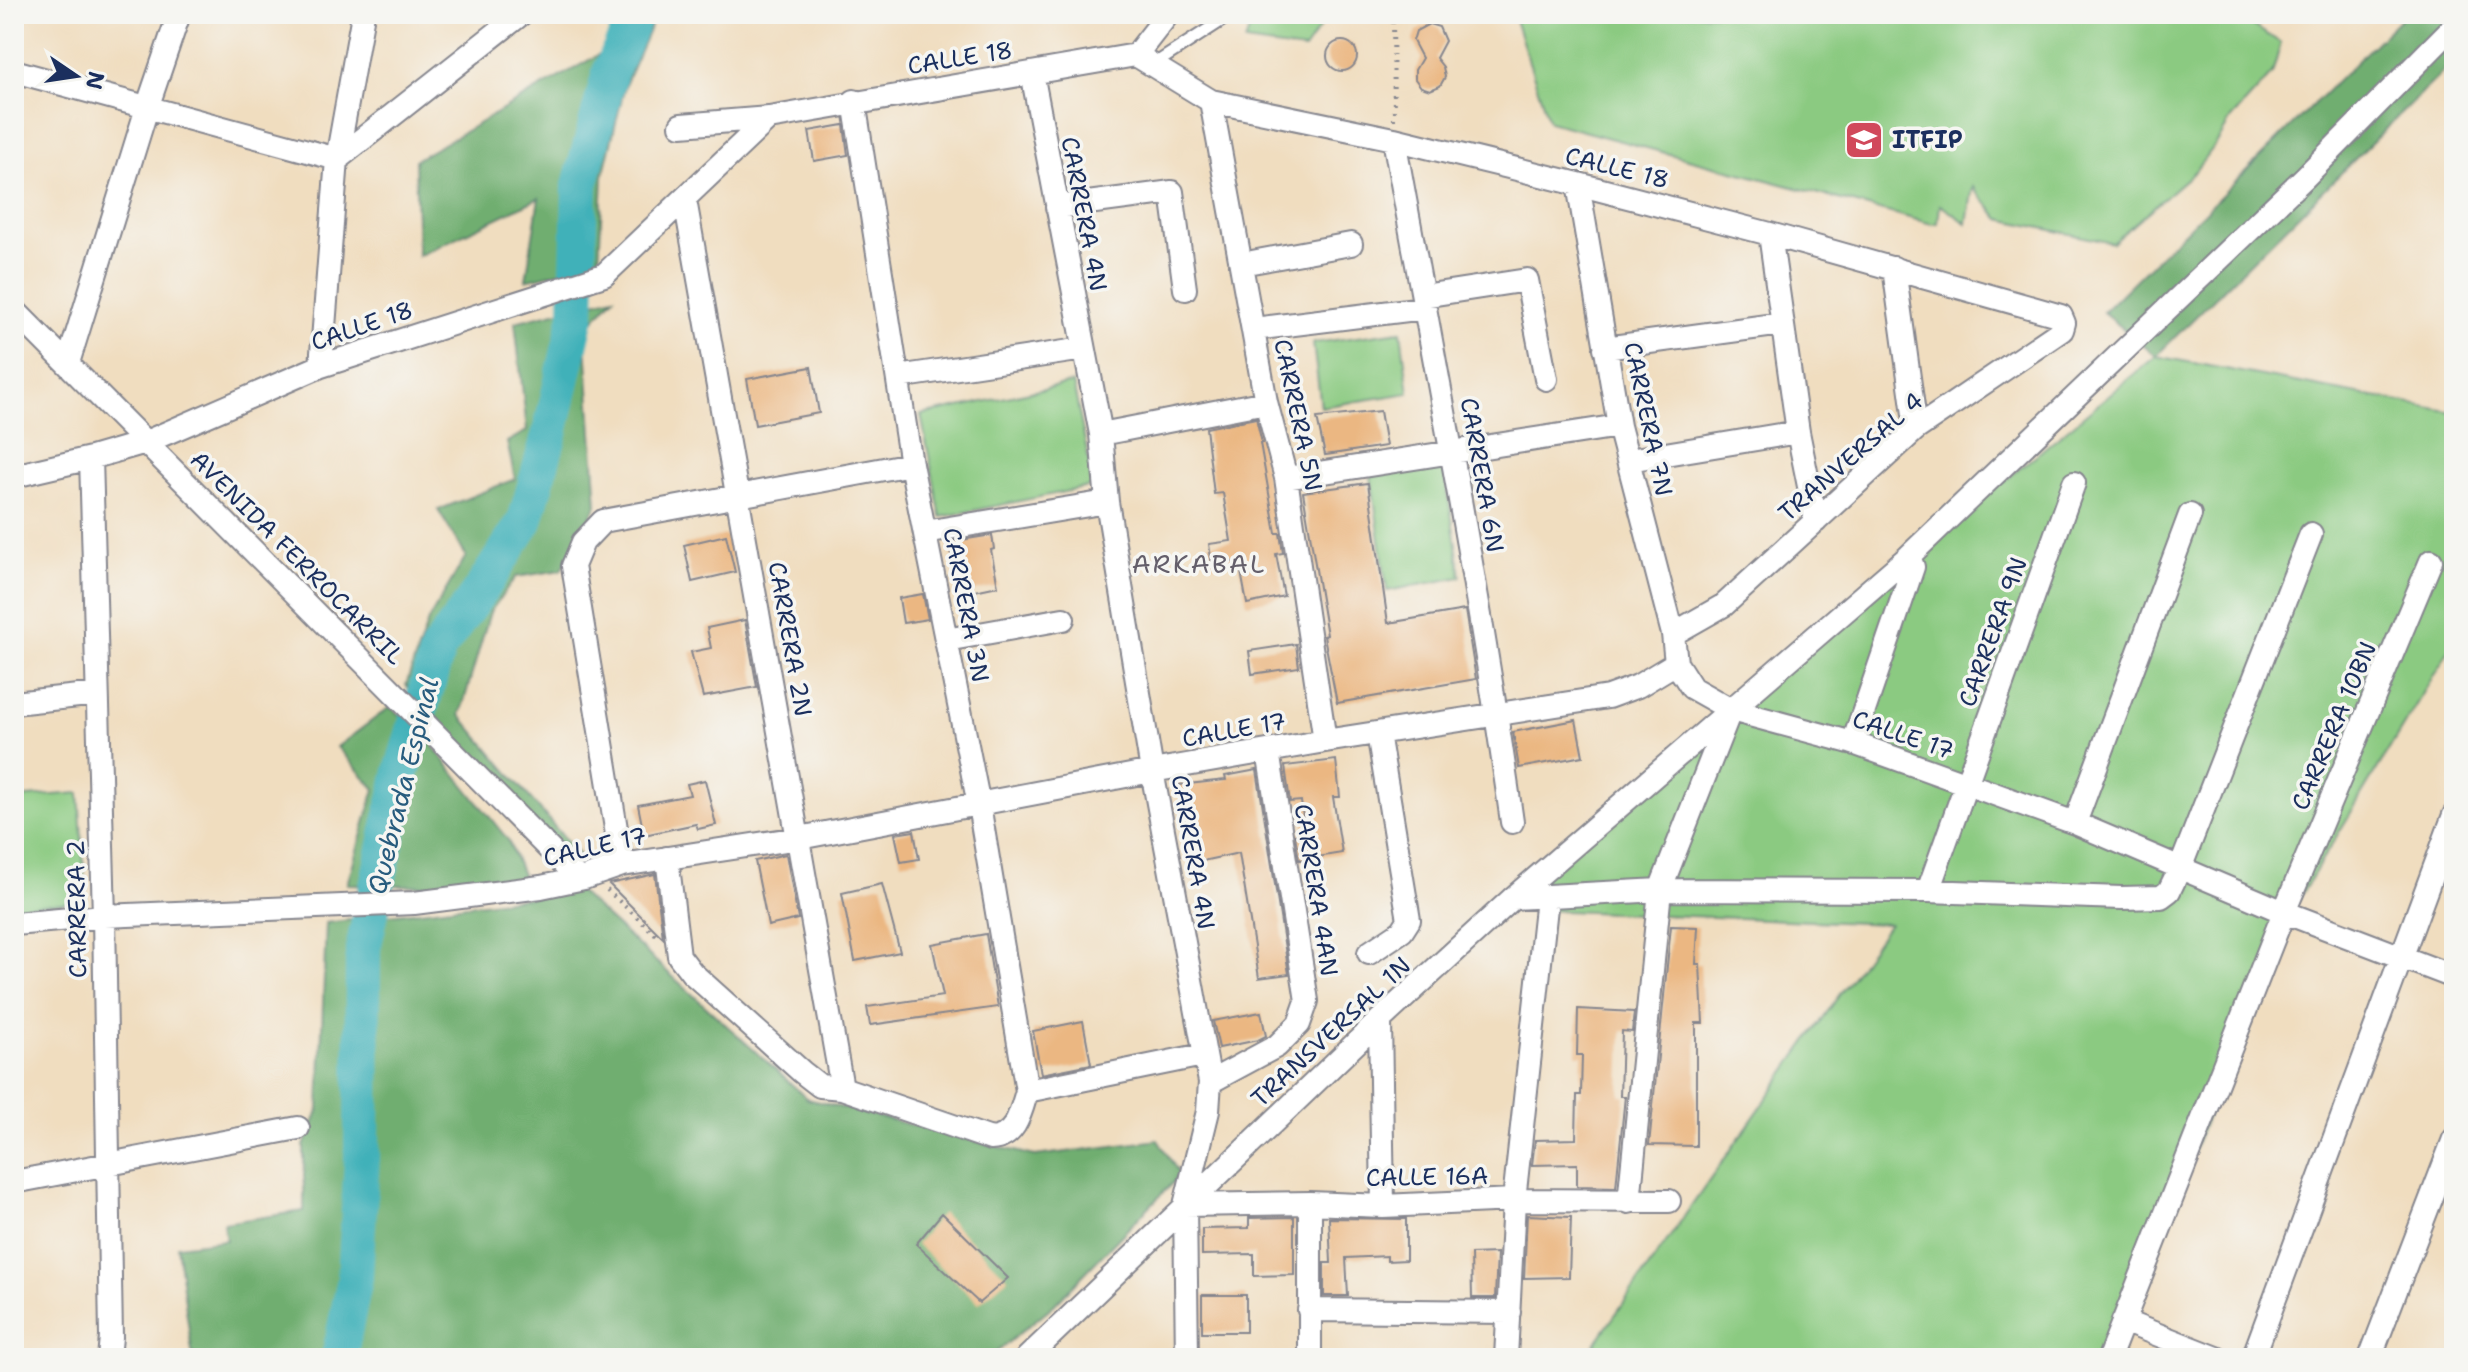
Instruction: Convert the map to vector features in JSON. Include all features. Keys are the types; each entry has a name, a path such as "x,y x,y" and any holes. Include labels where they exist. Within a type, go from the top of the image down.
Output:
{"street":[{"path":"68,363 179,14"},
{"path":"321,366 337,159 363,14"},
{"path":"337,159 521,14"},
{"path":"1144,60 1168,14"},
{"path":"1629,1202 1660,890 1731,710 1909,556 2305,177 2454,26"},
{"name":"CALLE 18","path":"14,476 146,442 321,366 604,275 769,118 854,101 1032,73 1144,60 1211,101 1394,139 1578,184 1894,268 2061,316 2064,323"},
{"path":"14,71 337,159"},
{"name":"CARRERA 4N","path":"1032,73 1101,434 1107,502 1152,771 1210,1082 1208,1111 1185,1205 1187,1358"},
{"name":"CARRERA 3N","path":"842,1088 991,1139 1001,1139 1010,1132 1019,1117 1027,1091 979,805 911,464 854,101"},
{"name":"CARRERA 5N","path":"1211,101 1266,402 1286,478 1325,741"},
{"path":"681,125 769,118"},
{"name":"CARRERA 6N","path":"1394,139 1453,452 1512,822"},
{"name":"CARRERA 7N","path":"1578,184 1619,426 1673,634 1676,663"},
{"path":"1057,207 1172,192 1185,289"},
{"name":"CARRERA 2N","path":"685,200 842,1088"},
{"path":"1770,234 1798,432 1816,521"},
{"path":"1241,264 1351,244"},
{"path":"1894,268 1916,429"},
{"path":"1254,329 1423,302 1527,280 1546,379"},
{"name":"AVENIDA FERROCARRIL","path":"14,310 451,751 585,876"},
{"name":"TRANVERSAL 4","path":"1673,634 1724,605 1916,429 2062,330 2064,323"},
{"path":"1605,348 1782,324"},
{"path":"898,377 1084,349"},
{"path":"1101,434 1266,402"},
{"path":"1286,478 1619,426"},
{"path":"1629,460 1798,432"},
{"name":"CARRERA 2","path":"91,458 104,916 109,1358"},
{"path":"622,865 573,566 583,542 603,521 911,464"},
{"name":"CARRERA 9N","path":"1928,891 2074,483"},
{"path":"925,532 1107,502"},
{"path":"2075,823 2190,515"},
{"path":"1513,898 1660,890 1928,891 2161,897 2169,891 2181,866 2311,534"},
{"path":"1853,743 1913,567 1909,556"},
{"name":"CARRERA 10BN","path":"2109,1358 2284,912 2431,561"},
{"path":"946,640 1063,619"},
{"name":"CALLE 17","path":"14,924 104,916 414,903 541,887 622,865 799,838 1325,741 1608,697 1638,686 1676,663 1692,688 1731,710 1853,743 2075,823 2284,912 2454,977"},
{"path":"14,703 97,694"},
{"name":"TRANSVERSAL 1N","path":"1027,1358 1380,1020 1513,898 1731,710"},
{"path":"1369,953 1402,931 1409,920 1378,733"},
{"name":"CARRERA 4AN","path":"1210,1082 1277,1046 1299,1024 1307,1001 1268,751"},
{"path":"2253,1358 2454,815"},
{"path":"667,858 679,956 692,973 802,1072 820,1086 842,1088"},
{"path":"1506,1358 1514,1200 1547,898"},
{"path":"1380,1020 1383,1206"},
{"path":"1027,1091 1203,1055"},
{"path":"14,1182 298,1128"},
{"path":"2370,1358 2454,1139"},
{"name":"CALLE 16A","path":"1185,1205 1310,1203 1383,1206 1514,1200 1669,1201"},
{"path":"1310,1203 1310,1358"},
{"path":"1309,1310 1509,1312"},
{"path":"2123,1321 2217,1358"}],"lane":[{"path":"1144,60 1232,14"}],"path":[{"path":"1393,14 1394,139"},
{"path":"585,876 679,956"}],"green space":[{"path":"628,14 656,14 625,85 603,176 599,263 526,280 539,198 418,256 415,160 610,48"},
{"path":"1255,14 1329,14 1304,50 1245,42"},
{"path":"1513,14 2234,14 2281,43 2272,74 2231,119 2195,171 2112,243 2000,219 1973,187 1967,223 1940,205 1938,223 1932,224 1549,122"},
{"path":"2405,14 2454,14 2454,61 2156,356 2103,312"},
{"path":"614,297 585,330 597,505 561,570 516,577 490,612 460,715 581,858 569,859 406,685 428,621 466,556 438,510 515,479 507,442 527,431 515,322"},
{"path":"1401,331 1409,393 1321,407 1313,343"},
{"path":"2156,356 2454,412 2454,642 2278,933 2113,1358 1585,1358 1889,924 1487,908"},
{"path":"1073,383 1094,486 941,517 921,415"},
{"path":"1443,462 1461,577 1387,591 1371,476"},
{"path":"390,707 424,735 508,840 525,882 436,886 347,884 375,789 337,747"},
{"path":"79,793 86,901 14,907 14,798"},
{"path":"578,891 808,1099 1035,1156 1158,1140 1180,1175 1054,1305 989,1358 193,1358 177,1246 226,1240 223,1223 304,1211 304,1146 319,1109 326,923"}],"building":[{"path":"1429,24 1439,27 1445,41 1436,58 1443,67 1445,77 1440,86 1430,90 1421,87 1415,79 1415,70 1422,58 1413,41 1416,31"},
{"path":"1342,41 1353,45 1357,56 1353,67 1342,71 1331,67 1327,56 1331,45"},
{"path":"844,125 848,155 814,161 809,131"},
{"path":"811,367 819,413 755,425 747,379"},
{"path":"1380,411 1386,446 1325,455 1317,418"},
{"path":"1256,418 1276,533 1280,533 1283,553 1276,554 1284,596 1247,604 1239,561 1212,565 1209,544 1231,541 1223,493 1214,494 1206,428"},
{"path":"1368,483 1388,623 1465,610 1476,679 1337,703 1303,492"},
{"path":"726,535 735,572 692,582 684,545"},
{"path":"992,535 994,549 991,550 998,586 965,593 958,555 952,556 949,542"},
{"path":"923,594 928,619 903,623 899,598"},
{"path":"745,620 757,687 703,697 691,652 711,648 707,628"},
{"path":"1296,644 1299,667 1252,674 1249,651"},
{"path":"1576,720 1583,756 1519,768 1513,732"},
{"path":"1336,760 1340,797 1333,797 1342,853 1299,860 1295,835 1305,834 1301,801 1290,802 1285,766"},
{"path":"1257,770 1289,974 1259,978 1239,853 1193,863 1179,785 1226,780 1225,776"},
{"path":"705,780 716,825 698,829 696,824 644,835 638,805 690,795 687,784"},
{"path":"914,831 919,859 901,862 895,834"},
{"path":"786,854 798,919 768,926 755,861"},
{"path":"655,874 663,938 609,884"},
{"path":"882,884 900,952 855,961 842,893"},
{"path":"1671,926 1698,927 1696,964 1700,964 1703,1023 1696,1023 1696,1146 1649,1145"},
{"path":"986,934 998,1007 870,1025 867,1007 943,996 932,944"},
{"path":"1578,1009 1634,1012 1632,1032 1622,1031 1620,1096 1625,1096 1616,1187 1577,1186 1577,1164 1532,1165 1535,1140 1576,1139 1582,1055 1577,1055"},
{"path":"1261,1012 1266,1036 1219,1048 1213,1021"},
{"path":"1083,1021 1091,1064 1041,1074 1033,1031"},
{"path":"942,1213 1008,1278 979,1303 916,1244"},
{"path":"1527,1215 1571,1217 1569,1277 1524,1278"},
{"path":"1294,1217 1294,1275 1254,1276 1254,1254 1202,1255 1202,1229 1249,1228 1249,1218"},
{"path":"1329,1218 1406,1219 1406,1260 1387,1261 1387,1256 1346,1258 1348,1296 1324,1296 1324,1263 1331,1263"},
{"path":"1497,1253 1495,1298 1472,1298 1471,1254"},
{"path":"1202,1295 1246,1295 1246,1332 1202,1332"}],"waterway":[{"name":"Quebrada Espinal","path":"339,1358 355,1278 362,1157 363,949 402,771 438,649 525,521 550,433 577,315 580,185 610,72 636,14"}],"place":[{"name":"ITFIP","path":"1864,140"}],"district":[{"name":"ARKABAL","path":"1199,564"}]}
